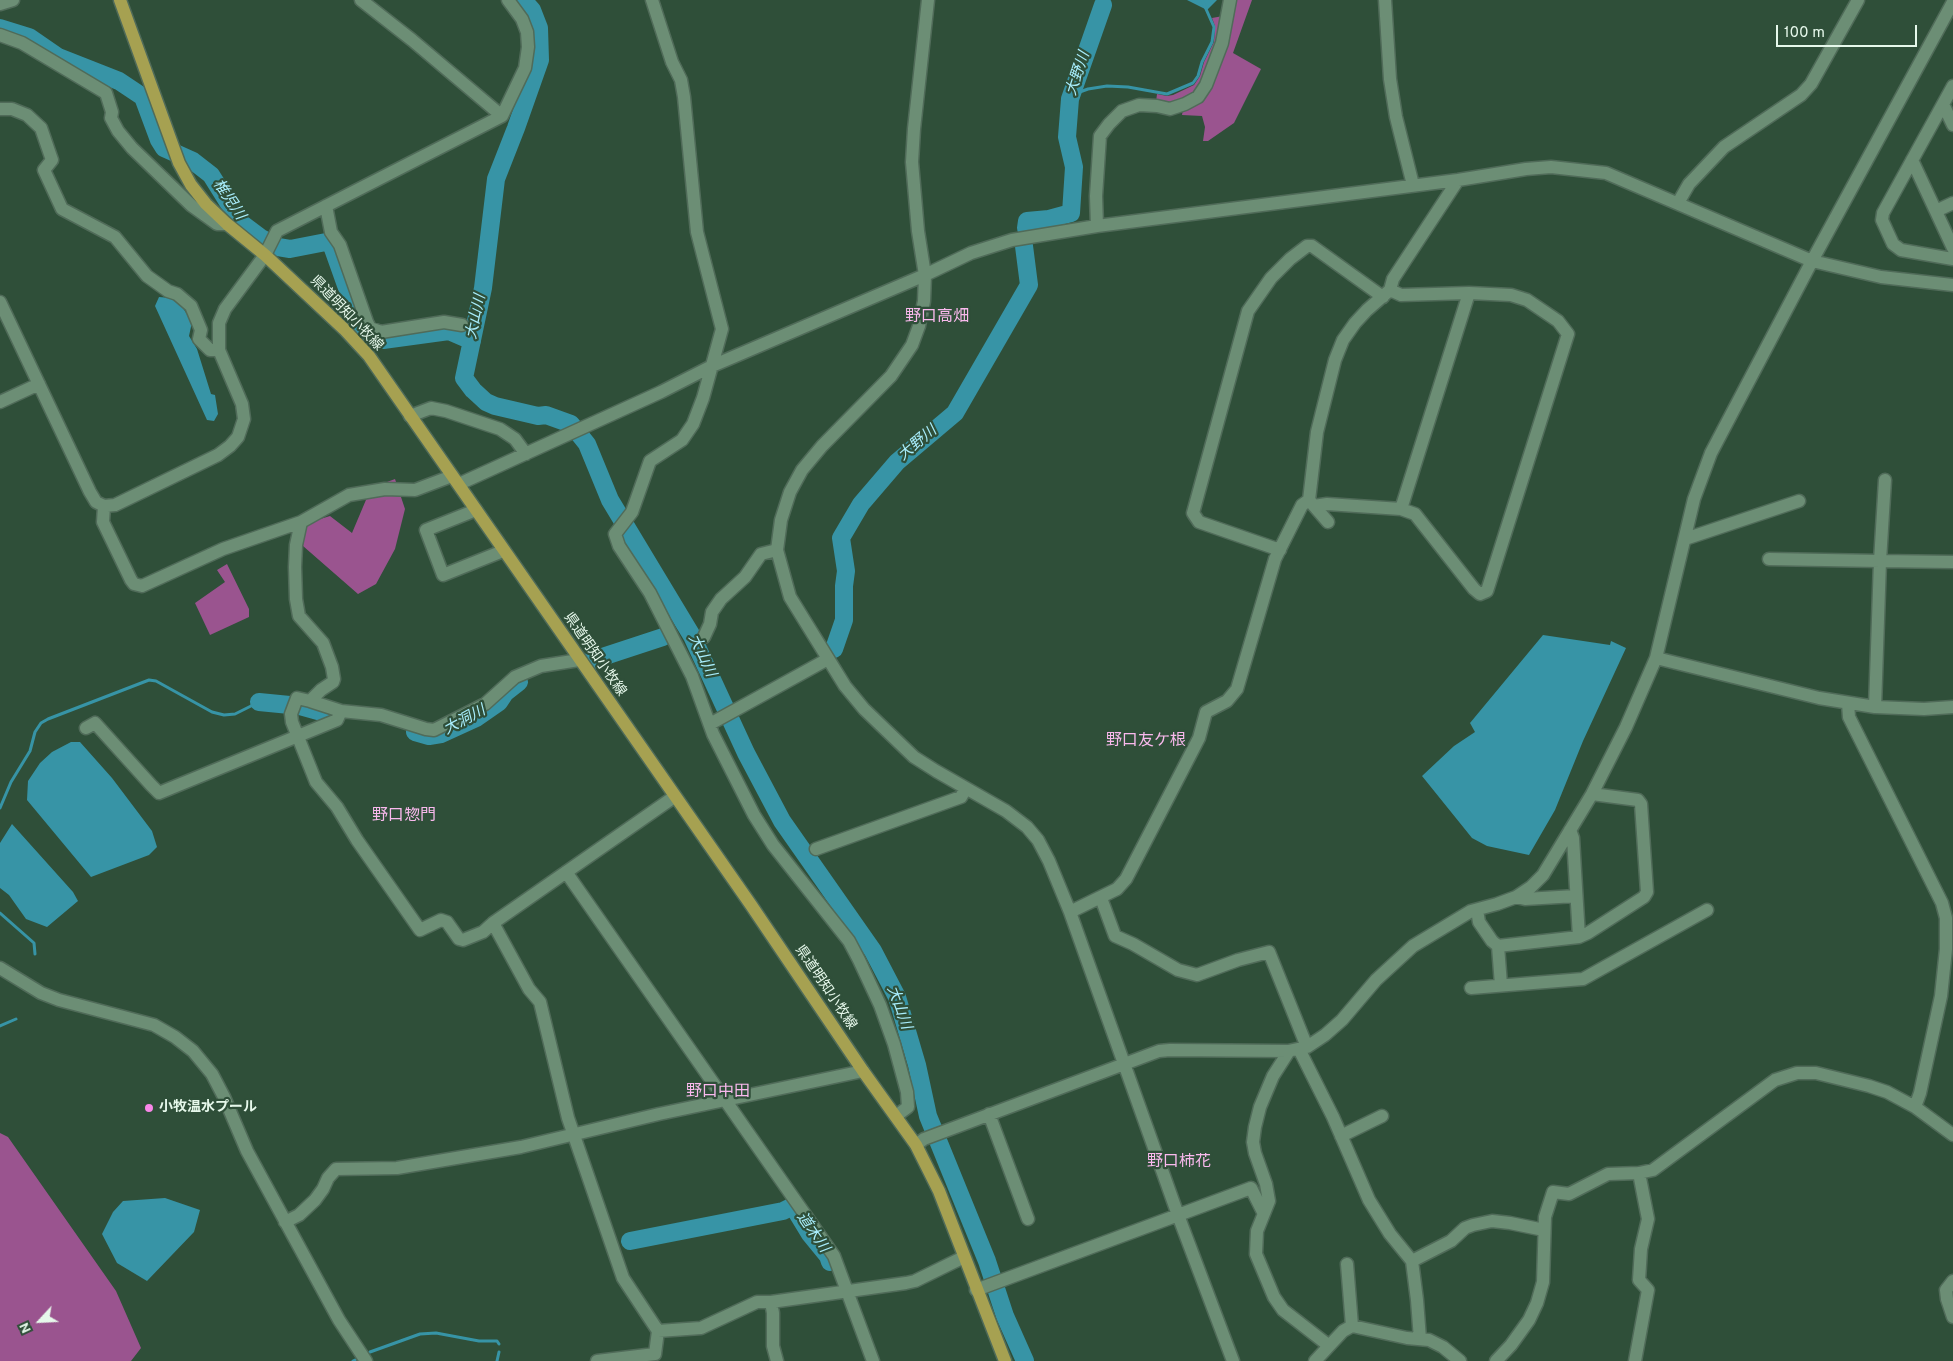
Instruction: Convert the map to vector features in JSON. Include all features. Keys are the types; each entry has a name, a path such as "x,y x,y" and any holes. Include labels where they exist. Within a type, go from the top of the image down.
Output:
{"main road":[{"name":"県道明知小牧線","path":"120,0 180,163 191,185 206,204 227,224 268,248 369,356 864,1071 896,1116 920,1142 964,1257 979,1289 1005,1361"}],"street":[{"path":"0,4 13,0"},
{"path":"361,0 412,40 502,116"},
{"path":"0,302 96,502 104,506 115,505 218,456 238,436 244,419 242,404 219,350 219,323 225,309 268,248 277,231 502,116 525,68 528,47 522,19 508,0"},
{"path":"652,0 672,62 681,80 697,232 722,330 693,424 682,440 650,461 629,516 615,534 619,546 650,593 692,676 713,723 721,751 754,814 773,845 849,941 859,960 880,1005 894,1044 907,1092 908,1107 896,1116"},
{"path":"928,0 912,162 918,231 925,275 924,300 919,326 912,345 891,376 822,446 802,470 790,492 781,520 777,550 790,596 845,686 864,709 908,751 936,772 1006,811 1026,827 1038,840 1049,861 1070,912 1178,1215 1233,1361"},
{"path":"1097,226 1096,196 1100,136 1108,124 1122,111 1139,105 1170,108 1185,104 1198,97 1206,85 1222,43 1230,0"},
{"path":"1385,0 1390,79 1394,108 1413,185"},
{"path":"1678,203 1690,184 1724,147 1801,95 1811,84 1858,0"},
{"path":"1328,1345 1283,1310 1274,1297 1256,1254 1257,1231 1269,1201 1266,1184 1253,1142 1260,1107 1273,1076 1298,1049 1325,1035 1342,1020 1376,980 1413,946 1471,911 1516,897 1531,887 1543,875 1592,794 1626,727 1656,658 1694,499 1711,453 1812,261 1953,2"},
{"path":"0,35 22,43 106,93 112,118 118,131 132,148 192,206 217,224 227,224"},
{"path":"1953,86 1883,213 1882,220 1893,244 1901,250 1953,260"},
{"path":"1943,104 1953,125"},
{"path":"0,109 12,109 27,115 41,128 52,160 44,170 62,209 115,237 147,276 168,291 177,294 191,306 201,330 199,339 210,350 219,350"},
{"path":"1912,160 1953,248"},
{"path":"104,506 103,522 131,580 134,584 142,586 223,550 301,522 349,495 385,489 415,490 456,480 526,454 662,392 712,366 925,275 971,253 1012,240 1097,226 1458,180 1526,169 1551,167 1606,173 1625,179 1812,261 1881,277 1953,285"},
{"path":"1328,522 1312,503 1317,432 1335,360 1343,340 1355,323 1387,293 1393,279 1458,180"},
{"path":"1936,211 1953,203"},
{"path":"326,206 331,232 340,245 370,328 381,332 444,322 462,325"},
{"path":"1070,912 1117,889 1134,865 1199,738 1206,712 1227,701 1237,689 1274,559 1280,550 1302,505 1312,503 1327,504 1401,510 1416,514 1474,590 1480,594 1486,591 1568,334 1558,321 1527,300 1511,295 1469,293 1402,295 1387,293 1312,246 1307,246 1290,259 1271,278 1248,311 1193,513 1198,522 1280,550"},
{"path":"1401,510 1469,293"},
{"path":"0,402 38,384"},
{"path":"410,416 431,408 446,411 500,429 515,439 526,454"},
{"path":"1875,707 1885,480"},
{"path":"1685,539 1799,501"},
{"path":"476,510 426,530 443,575 504,551"},
{"path":"301,522 296,545 296,599 300,616 323,642 332,666 334,679 333,682 310,701"},
{"path":"704,637 710,624 712,612 722,598 745,577 761,554 777,550"},
{"path":"1769,559 1953,562"},
{"path":"1656,658 1819,698 1848,703 1875,707 1924,709 1953,707"},
{"path":"713,723 828,659"},
{"path":"579,660 541,666 515,677 485,704 434,730 381,714 341,711 297,698 294,705 292,722 316,782 337,807 357,840 420,930 441,920 447,922 459,939 464,940 483,932 493,923 674,797"},
{"path":"1848,703 1849,717 1942,903 1946,918 1946,949 1941,996 1920,1093 1915,1107"},
{"path":"86,728 95,723 159,793 337,720 341,711"},
{"path":"816,849 961,797 966,788"},
{"path":"1498,946 1579,937 1644,897 1647,892 1641,804 1638,800 1592,794"},
{"path":"1570,830 1573,838 1579,937"},
{"path":"566,872 834,1256 873,1361"},
{"path":"1516,897 1525,899 1576,896"},
{"path":"1101,898 1115,936 1133,944 1178,970 1197,975 1238,960 1269,952 1298,1049 1341,1136 1369,1200 1390,1234 1412,1261 1418,1300 1420,1338"},
{"path":"1477,910 1479,922 1492,941 1498,946 1501,984"},
{"path":"1471,988 1501,984 1583,979 1706,910"},
{"path":"493,923 529,989 540,1002 568,1118 623,1278 658,1331 655,1354 597,1361"},
{"path":"0,968 42,993 58,1000 154,1026 175,1037 193,1051 212,1074 247,1151 285,1222 339,1320 366,1361"},
{"path":"920,1142 1125,1063 1170,1050 1298,1049"},
{"path":"285,1222 299,1215 316,1200 328,1178 336,1169 397,1168 522,1148 574,1133 864,1071"},
{"path":"1496,1361 1511,1345 1529,1320 1537,1303 1543,1282 1545,1217 1554,1192 1569,1194 1608,1174 1639,1173 1653,1170 1775,1080 1797,1073 1816,1073 1869,1086 1887,1092 1915,1107 1953,1136"},
{"path":"984,1116 1028,1219"},
{"path":"1341,1136 1382,1116"},
{"path":"1635,1361 1648,1290 1639,1280 1640,1249 1648,1219 1639,1173"},
{"path":"979,1289 1004,1278 1251,1188 1264,1212"},
{"path":"1412,1261 1451,1241 1465,1228 1473,1225 1492,1221 1510,1222 1544,1230"},
{"path":"658,1331 701,1328 757,1302 771,1302 848,1292 915,1281 964,1257"},
{"path":"1347,1264 1352,1326"},
{"path":"1953,1281 1946,1290 1953,1317"},
{"path":"771,1302 773,1346 777,1361"},
{"path":"1315,1361 1328,1345 1343,1331 1352,1326 1407,1338 1429,1340 1443,1347 1460,1361"}],"shaded area":[{"path":"1236,0 1252,0 1233,53 1261,69 1234,123 1208,141 1203,141 1205,127 1202,116 1182,115 1185,98 1168,104 1156,102 1157,94 1173,95 1194,85 1200,76 1204,62 1214,42 1215,26 1212,18 1223,16"},
{"path":"395,479 405,509 395,549 376,584 358,594 303,546 304,524 330,516 352,533 371,488"},
{"path":"227,564 249,609 249,617 210,635 195,603 225,582 217,570"},
{"path":"0,1133 8,1137 116,1291 141,1348 131,1361 0,1361"}],"water":[{"path":"1187,0 1217,0 1207,10"},
{"path":"159,297 171,298 181,305 192,322 189,336 197,349 211,394 215,395 218,414 214,421 207,420 155,306"},
{"path":"1543,635 1610,645 1611,641 1626,648 1583,741 1555,810 1529,855 1487,846 1472,838 1422,776 1454,746 1475,732 1470,723"},
{"path":"71,742 80,742 112,778 152,831 157,847 149,855 91,877 27,800 28,781 40,763 52,752"},
{"path":"12,824 73,892 78,901 47,927 26,919 9,895 0,888 0,843"},
{"path":"165,1198 200,1210 194,1232 147,1281 117,1263 102,1234 113,1212 123,1201"}],"waterway":[{"name":"大山川","path":"523,0 532,10 539,28 540,60 496,179 483,288 464,378 486,402 495,406 538,416 546,415 571,424 587,444 610,500 692,636 746,753 782,821 873,951 897,997 917,1065 928,1116 987,1261 1005,1316 1025,1361"},
{"path":"1070,99 1075,97 1077,93 1088,89 1107,86 1128,87 1167,94 1193,83 1198,76 1202,62 1212,42 1214,27 1202,0"},
{"name":"大野川","path":"1026,228 1027,221 1049,219 1071,213 1074,167 1067,137 1070,99 1103,5"},
{"name":"椎児川","path":"0,28 29,37 58,57 119,81 143,97 159,140 164,148 193,161 211,175 241,223 261,238 278,247 290,249 326,242 332,246 358,319 365,332 372,337 383,340 449,331 472,341"},
{"name":"大野川","path":"834,649 844,620 846,571 841,538 861,504 897,462 955,413 1029,285 1024,246"},
{"name":"大洞川","path":"590,661 663,637"},
{"path":"0,808 11,782 30,751 35,732 41,723 48,719 149,680 156,681 212,712 224,715 235,714 259,702"},
{"name":"大洞川","path":"415,732 429,736 441,734 476,718 499,702 505,693 519,682"},
{"name":"大洞川","path":"259,702 300,706 336,716"},
{"path":"0,913 34,943 35,954"},
{"path":"0,1026 16,1019"},
{"name":"道木川","path":"630,1241 783,1211 793,1206 810,1234 828,1256 830,1262"},
{"path":"370,1352 420,1334 436,1333 479,1341 497,1341 499,1344"},
{"path":"497,1361 499,1352"}],"place":[{"name":"小牧温水プール","path":"149,1108"}],"district":[{"name":"野口高畑","path":"937,318"},
{"name":"野口友ケ根","path":"1146,742"},
{"name":"野口惣門","path":"404,817"},
{"name":"野口中田","path":"718,1093"},
{"name":"野口柿花","path":"1179,1163"}]}
